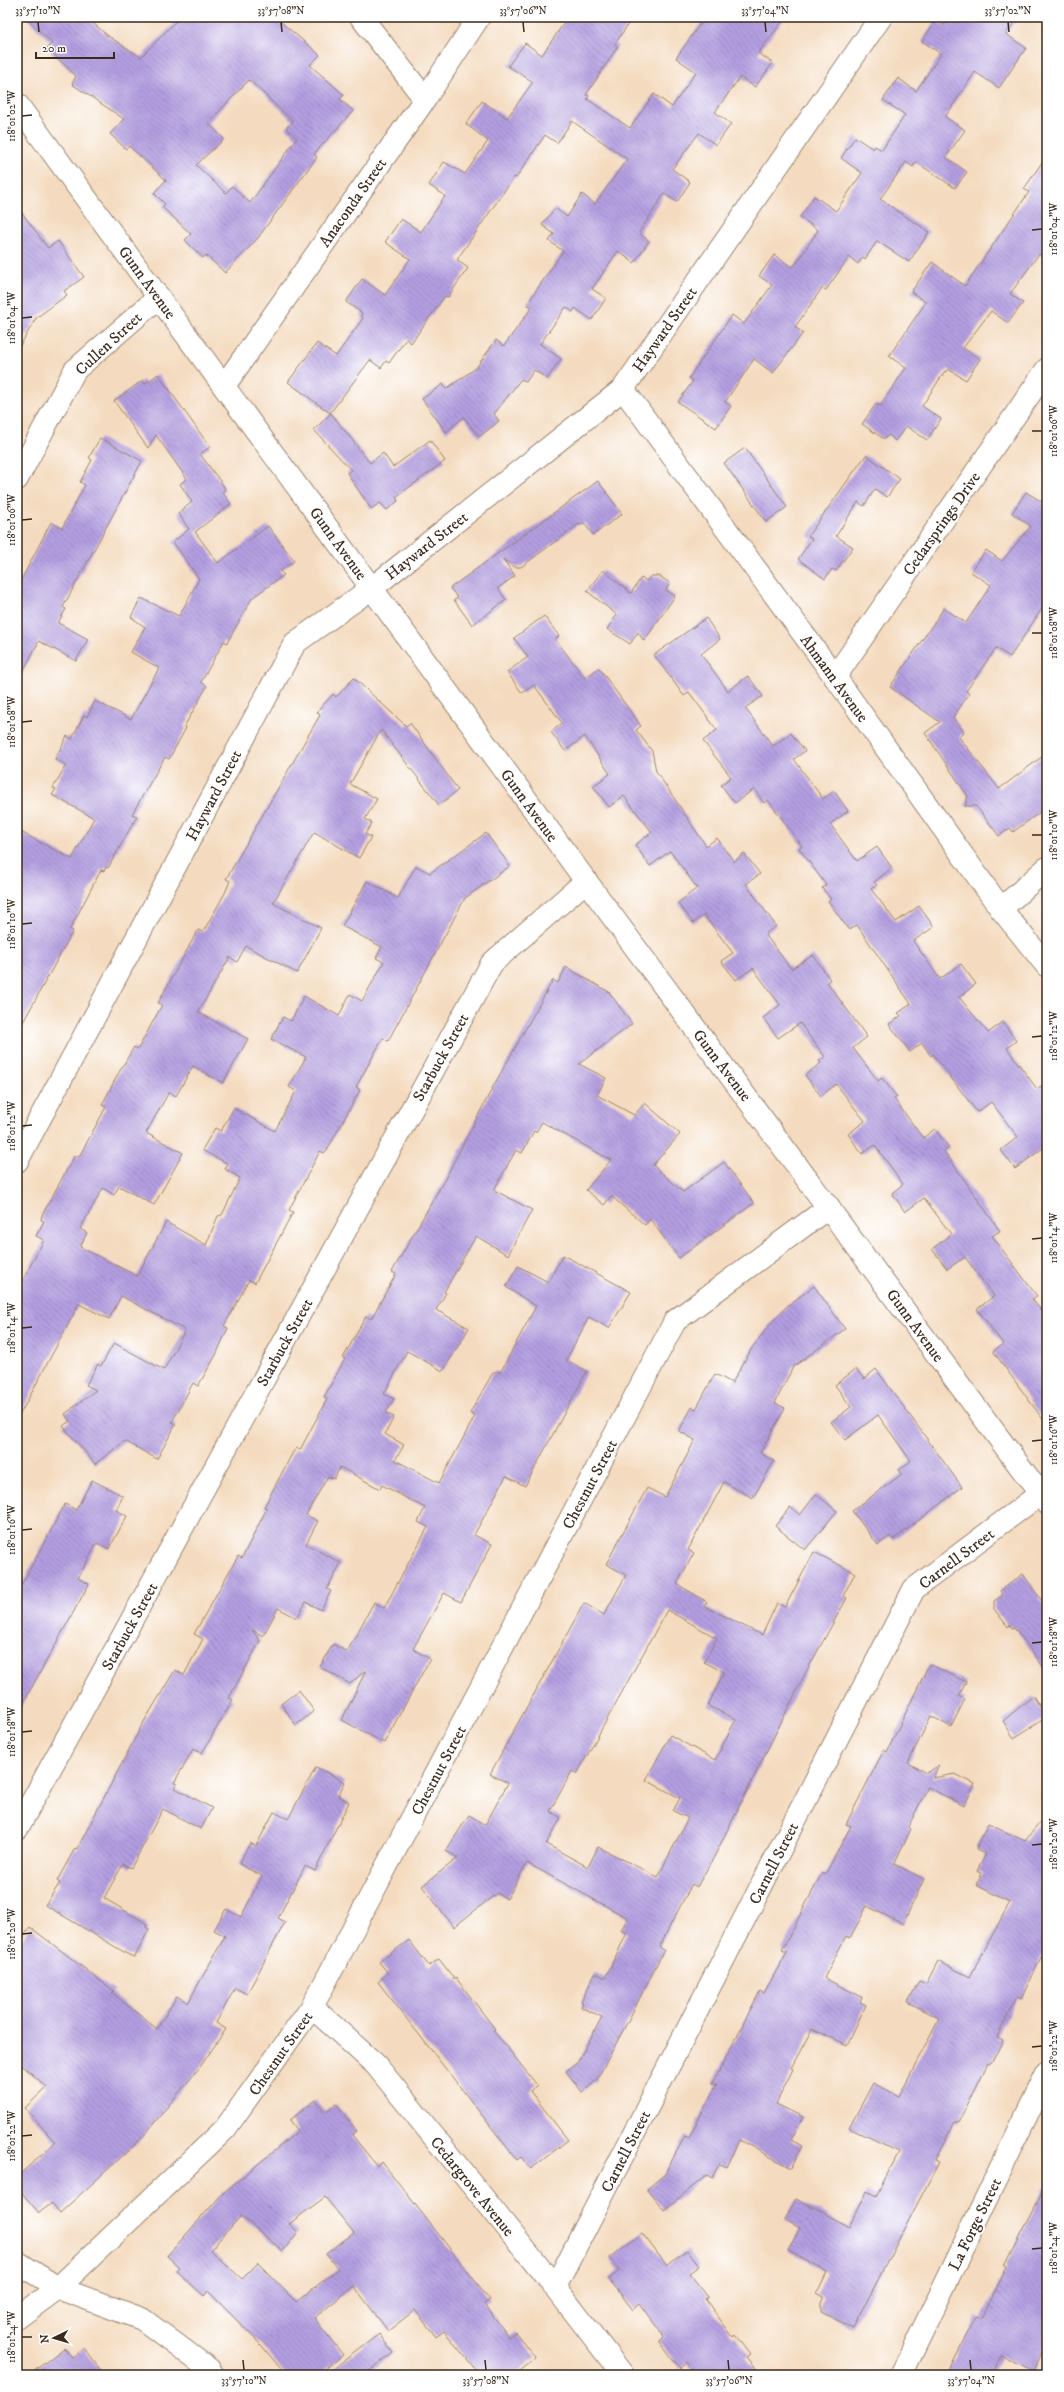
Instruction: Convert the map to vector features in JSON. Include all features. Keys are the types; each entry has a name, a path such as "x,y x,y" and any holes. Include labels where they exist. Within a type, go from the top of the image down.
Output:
{"street":[{"path":"361,17 425,99"},
{"name":"Anaconda Street","path":"224,386 425,99 479,17"},
{"name":"Hayward Street","path":"17,1162 295,643 372,588 623,389 882,17"},
{"name":"Gunn Avenue","path":"17,104 586,881 1045,1494"},
{"name":"Cullen Street","path":"17,479 75,370 159,297"},
{"name":"Cedarsprings Drive","path":"835,677 1047,369"},
{"name":"Ahmann Avenue","path":"623,389 835,677 1001,909 1047,966"},
{"path":"1001,909 1047,868"},
{"name":"Starbuck Street","path":"17,1829 492,963 586,881"},
{"name":"Chestnut Street","path":"17,2318 58,2288 225,2129 312,2007 675,1321 829,1207"},
{"name":"Carnell Street","path":"555,2287 914,1589 1045,1494"},
{"name":"Cedargrove Avenue","path":"312,2007 376,2065 555,2287 622,2375"},
{"name":"La Forge Street","path":"901,2375 1047,2074"},
{"path":"17,2262 58,2288 142,2319 209,2369 213,2375"}],"building":[{"path":"25,17 86,17 108,36 141,57 180,17 275,17 320,55 310,65 344,95 340,99 353,111 314,154 317,157 257,239 225,273 206,255 203,258 185,240 191,234 162,207 165,204 154,193 166,180 129,146 126,149 110,134 124,119 72,84 76,76 47,48 52,43","holes":["249,80 293,121 286,128 297,138 250,203 232,186 226,193 196,165 224,139 208,123"]},
{"path":"568,17 633,17 615,44 618,46 586,95 589,96 587,99 630,128 654,94 672,107 696,72 676,58 705,17 786,17 758,53 773,63 755,87 740,77 715,112 731,124 716,145 699,133 672,169 690,182 677,202 664,194 639,233 649,241 634,263 618,251 592,289 606,298 592,320 575,308 573,312 566,307 540,344 561,359 547,379 534,370 526,382 521,379 494,414 499,421 479,437 464,417 446,432 422,399 443,384 446,389 476,368 496,340 504,346 532,307 527,304 563,251 549,241 554,234 542,225 555,208 567,217 582,194 595,204 627,159 572,121 557,143 545,135 516,178 514,177 458,258 458,261 468,268 448,297 445,296 411,343 406,339 389,363 386,361 381,368 370,360 330,413 288,382 317,343 336,356 363,318 361,316 362,313 346,302 362,279 385,295 410,259 385,242 401,219 421,232 445,196 429,185 444,162 465,174 488,141 466,124 482,101 507,118 533,82 508,66 525,43 542,55"},
{"path":"950,17 1018,17 1006,34 1026,48 999,88 975,72 945,117 965,130 946,157 967,172 955,188 916,162 913,167 906,162 880,199 929,232 909,262 877,241 865,259 863,257 858,264 849,257 826,290 822,288 795,327 803,333 773,373 754,359 725,402 731,406 716,428 678,402 693,381 689,378 732,315 744,324 772,285 759,276 774,255 792,267 796,264 818,230 800,217 814,196 836,211 862,173 841,158 855,137 873,149 875,146 882,150 905,115 883,100 898,78 916,91 941,54 922,41 936,20 944,25"},
{"path":"1047,155 1047,259 1039,254 1010,294 1023,303 1008,323 991,311 963,348 980,359 966,380 948,369 946,372 945,371 922,406 941,419 927,440 906,426 895,441 889,435 884,439 862,424 876,404 880,406 906,368 889,356 926,302 911,292 932,262 965,286 1029,192 1024,189"},
{"path":"17,206 48,248 58,241 84,277 64,291 67,295 36,318 17,351"},
{"path":"158,374 210,447 200,454 223,485 225,490 222,492 231,504 195,532 218,563 268,526 294,561 280,571 284,575 252,598 227,643 224,641 201,682 207,686 184,727 186,728 169,759 165,757 132,814 137,816 108,868 106,867 104,871 101,870 70,929 73,931 17,1033 17,830 72,859 94,818 52,795 56,789 53,788 66,765 55,759 67,736 72,739 84,715 87,717 95,701 131,719 159,668 131,652 145,627 131,617 141,598 179,616 199,579 173,542 189,529 178,513 192,502 180,484 187,479 156,435 148,448 114,401 143,380 145,384"},
{"path":"331,413 370,463 383,453 393,467 430,440 445,461 396,497 398,501 387,510 380,503 371,509 347,473 351,470 314,430"},
{"path":"100,438 142,461 63,607 66,609 58,623 88,639 76,661 39,641 17,683 17,588 51,522 62,528 85,485 80,482 92,460 89,458"},
{"path":"745,448 787,507 766,522 724,463"},
{"path":"866,455 900,479 887,497 875,489 864,506 858,502 836,536 853,547 836,571 832,569 825,579 798,559 812,539 808,536"},
{"path":"598,481 622,514 593,535 584,523 579,524 521,567 515,567 503,559 515,576 498,588 506,600 472,625 454,600 458,598 450,588"},
{"path":"1026,492 1047,505 1047,601 1010,657 996,648 966,691 969,694 953,717 964,732 959,737 999,789 1047,753 1047,807 1013,832 1010,828 999,836 976,806 965,806 968,796 925,733 940,722 890,687 944,608 966,623 991,585 971,572 986,550 1002,561 1031,526 1012,513"},
{"path":"603,570 631,593 641,578 647,581 651,576 659,576 670,583 666,590 675,596 644,641 638,632 630,644 607,629 617,615 587,591"},
{"path":"544,616 559,636 555,639 585,678 599,668 641,726 636,730 652,751 656,771 706,846 717,838 734,862 744,853 760,874 746,884 776,926 765,934 791,969 813,955 830,980 827,982 867,1037 853,1048 878,1081 882,1078 897,1097 894,1099 923,1138 935,1129 949,1148 944,1151 1000,1231 992,1236 1037,1296 1032,1299 1047,1318 1047,1425 993,1351 1003,1344 977,1309 994,1296 965,1257 947,1269 932,1249 951,1234 924,1198 905,1212 892,1193 903,1184 875,1145 862,1154 848,1134 865,1121 836,1084 821,1096 805,1075 821,1063 819,1061 825,1057 800,1023 778,1038 763,1018 780,1005 753,968 736,980 721,961 733,953 704,915 693,923 678,903 697,888 670,851 650,866 635,845 652,832 624,796 609,807 593,786 610,774 585,736 565,751 551,732 562,723 534,685 522,693 507,672 528,657 514,638"},
{"path":"706,618 720,639 701,654 728,691 748,676 763,696 745,708 773,746 791,733 805,751 794,759 823,799 834,791 848,811 830,824 857,861 877,847 892,868 874,882 877,885 871,889 896,922 919,906 934,927 913,941 940,979 961,964 976,984 959,997 988,1033 1003,1022 1016,1041 1007,1048 1037,1089 1047,1082 1047,1145 1015,1169 1001,1150 1018,1137 991,1102 977,1112 933,1054 931,1056 922,1043 910,1052 889,1024 901,1016 898,1013 911,1004 857,925 849,930 828,901 831,899 822,888 826,885 799,848 802,846 768,800 764,803 754,789 735,803 721,785 731,777 703,741 717,730 689,692 684,696 654,655"},
{"path":"354,678 406,726 410,723 458,790 439,805 381,730 350,784 377,799 365,819 372,823 365,834 371,837 359,858 314,832 273,903 321,928 297,973 246,946 237,962 230,957 198,1012 248,1039 223,1083 193,1066 176,1096 169,1092 146,1133 183,1153 154,1205 119,1186 114,1195 103,1188 80,1229 87,1233 80,1247 137,1276 166,1222 206,1245 218,1216 222,1215 240,1178 225,1169 228,1164 202,1150 215,1128 221,1131 234,1108 275,1131 296,1091 289,1087 306,1057 271,1039 283,1017 291,1021 304,996 339,1016 350,994 362,1001 384,962 376,958 382,947 342,926 367,881 398,898 416,866 430,873 486,833 510,866 465,898 388,1041 383,1038 356,1087 360,1090 327,1150 324,1153 320,1151 289,1210 293,1212 255,1283 249,1280 224,1326 228,1328 216,1355 198,1386 193,1383 172,1422 176,1424 157,1459 125,1441 95,1464 63,1426 70,1421 65,1414 96,1390 86,1385 98,1364 101,1366 114,1343 164,1370 185,1330 121,1296 109,1319 79,1304 17,1420 17,1291 44,1240 36,1236 44,1221 41,1220 42,1215 75,1155 79,1157 106,1107 102,1105 118,1074 134,1047 138,1049 162,1005 158,1003 198,930 203,932 225,893 230,881 226,879 320,715 317,712 333,694 336,697"},
{"path":"566,967 609,992 632,1024 579,1064 606,1078 597,1095 634,1115 645,1103 680,1134 653,1165 683,1192 724,1162 754,1203 679,1258 650,1219 645,1225 611,1196 604,1205 586,1190 611,1160 542,1122 536,1132 534,1131 522,1153 516,1150 494,1190 532,1210 508,1255 476,1236 444,1292 446,1293 436,1310 469,1328 443,1371 407,1351 384,1394 394,1399 386,1413 394,1417 385,1434 404,1445 395,1460 439,1483 475,1416 470,1413 492,1374 496,1371 500,1373 536,1306 506,1287 518,1266 548,1282 563,1255 631,1292 609,1328 589,1317 566,1360 587,1371 525,1486 506,1476 474,1535 492,1544 461,1602 444,1593 413,1649 430,1659 384,1743 342,1720 366,1670 350,1684 320,1667 333,1644 347,1652 374,1602 384,1608 428,1527 418,1522 425,1508 382,1485 380,1489 340,1467 334,1479 328,1476 306,1515 318,1521 306,1544 341,1563 327,1589 331,1591 321,1610 306,1602 297,1618 278,1608 263,1636 252,1630 260,1641 229,1698 233,1700 202,1753 193,1749 174,1783 177,1784 175,1788 212,1808 201,1829 163,1809 131,1868 123,1864 104,1898 147,1924 146,1927 149,1929 135,1957 129,1955 45,1905 60,1883 57,1881 75,1848 77,1849 142,1725 175,1670 184,1675 203,1639 194,1634 238,1556 242,1558 267,1508 264,1507 293,1452 297,1448 300,1450 327,1399 324,1397 345,1359 343,1358 366,1316 371,1319 396,1274 392,1272 446,1177 494,1085 553,980 558,983"},
{"path":"814,1286 845,1329 793,1367 775,1403 785,1408 760,1453 774,1461 753,1498 724,1482 688,1550 694,1553 677,1584 707,1602 704,1606 762,1635 777,1603 785,1607 814,1552 855,1573 843,1596 847,1598 807,1670 714,1857 697,1887 692,1884 659,1947 664,1950 626,2025 596,2081 582,2092 566,2071 577,2063 602,2017 581,2007 583,2003 581,2002 595,1973 605,1978 627,1933 621,1930 628,1918 527,1863 507,1899 497,1893 454,1927 422,1886 458,1858 446,1851 469,1815 485,1825 508,1783 490,1774 584,1603 604,1615 626,1575 606,1564 647,1488 665,1497 695,1440 679,1431 692,1407 696,1409 715,1374 732,1383 752,1348 771,1323 787,1306","holes":["667,1610 717,1638 704,1662 724,1672 708,1706 736,1719 715,1760 670,1735 646,1780 680,1798 673,1811 688,1818 658,1877 598,1847 588,1867 546,1844 561,1818 550,1811 572,1771 577,1774"]},
{"path":"856,1369 864,1379 876,1369 962,1487 893,1540 890,1536 878,1545 852,1511 902,1474 899,1470 911,1461 878,1415 845,1440 831,1422 851,1407 835,1385"},
{"path":"92,1480 123,1496 116,1510 127,1516 109,1549 97,1543 78,1578 89,1584 17,1714 17,1593 65,1504 76,1510"},
{"path":"816,1494 837,1511 805,1550 775,1526 790,1507 800,1515"},
{"path":"1023,1574 1047,1608 1047,1672 1014,1627 1012,1628 1010,1625 1008,1627 994,1609 994,1601 1003,1595 1000,1591"},
{"path":"929,1664 966,1682 959,1696 965,1699 951,1727 931,1716 908,1763 927,1773 939,1765 933,1778 955,1774 975,1784 964,1806 928,1787 908,1827 911,1829 894,1864 924,1879 903,1924 867,1906 850,1938 846,1936 824,1978 862,1997 860,2002 866,2005 847,2045 812,2029 791,2068 793,2069 776,2104 803,2117 791,2140 802,2146 791,2168 739,2140 726,2167 719,2164 712,2178 707,2175 664,2210 647,2189 664,2175 685,2136 689,2138 717,2084 713,2083 760,1991 764,1993 787,1952 782,1950 822,1873 825,1875 851,1826 846,1824 884,1750 887,1752"},
{"path":"299,1690 314,1711 296,1725 281,1704"},
{"path":"1033,1696 1047,1717 1014,1738 1003,1721"},
{"path":"316,1767 345,1782 338,1796 349,1802 315,1871 305,1866 278,1918 285,1922 247,1994 235,1988 216,2023 226,2029 200,2067 141,2139 60,2213 52,2203 39,2213 17,2187 17,2177 55,2142 25,2108 47,2087 17,2061 17,1947 30,1927 114,1991 112,1993 157,2029 177,1996 188,2003 225,1936 214,1930 226,1909 241,1917 262,1876 239,1864 250,1843 256,1846 274,1812 288,1819"},
{"path":"1047,1814 1047,1945 1021,1999 1017,1997 997,2037 1003,2040 991,2064 988,2063 959,2122 955,2121 935,2160 939,2162 853,2328 821,2312 821,2303 824,2297 817,2293 827,2272 788,2251 800,2228 785,2220 796,2199 849,2227 867,2191 876,2196 899,2152 849,2128 873,2083 899,2096 939,2018 908,2002 919,1981 926,1984 938,1961 970,1977 1010,1902 976,1885 982,1873 977,1871 986,1854 976,1849 988,1824 1025,1841"},
{"path":"409,1940 429,1966 439,1959 455,1980 456,1978 495,2029 493,2030 537,2085 530,2091 568,2140 531,2169 521,2157 517,2160 378,1982 388,1973 379,1962"},
{"path":"316,2100 325,2112 336,2104 357,2131 352,2135 377,2166 382,2162 490,2300 484,2304 509,2337 515,2332 536,2358 515,2375 480,2375 444,2331 436,2337 415,2310 388,2331 354,2286 314,2318 343,2355 318,2375 286,2375 262,2346 208,2291 204,2296 176,2270 179,2267 167,2256 223,2193 298,2131 290,2120","holes":["325,2197 354,2233 326,2254 338,2269 296,2302 258,2263 242,2279 210,2250 241,2216 283,2251 298,2232 289,2224"]},
{"path":"1047,2183 1047,2342 1033,2372 1001,2356 991,2375 946,2375 976,2317 981,2319 1007,2267 1005,2266"},
{"path":"642,2233 667,2266 687,2250 699,2266 689,2273 708,2297 705,2299 733,2337 735,2335 750,2355 746,2358 760,2375 697,2375 687,2362 680,2368 659,2342 664,2337 640,2304 633,2310 609,2279 619,2271 610,2258"},
{"path":"379,2334 393,2353 364,2375 325,2375"},
{"path":"64,2348 72,2357 84,2348 104,2375 29,2375"}]}
